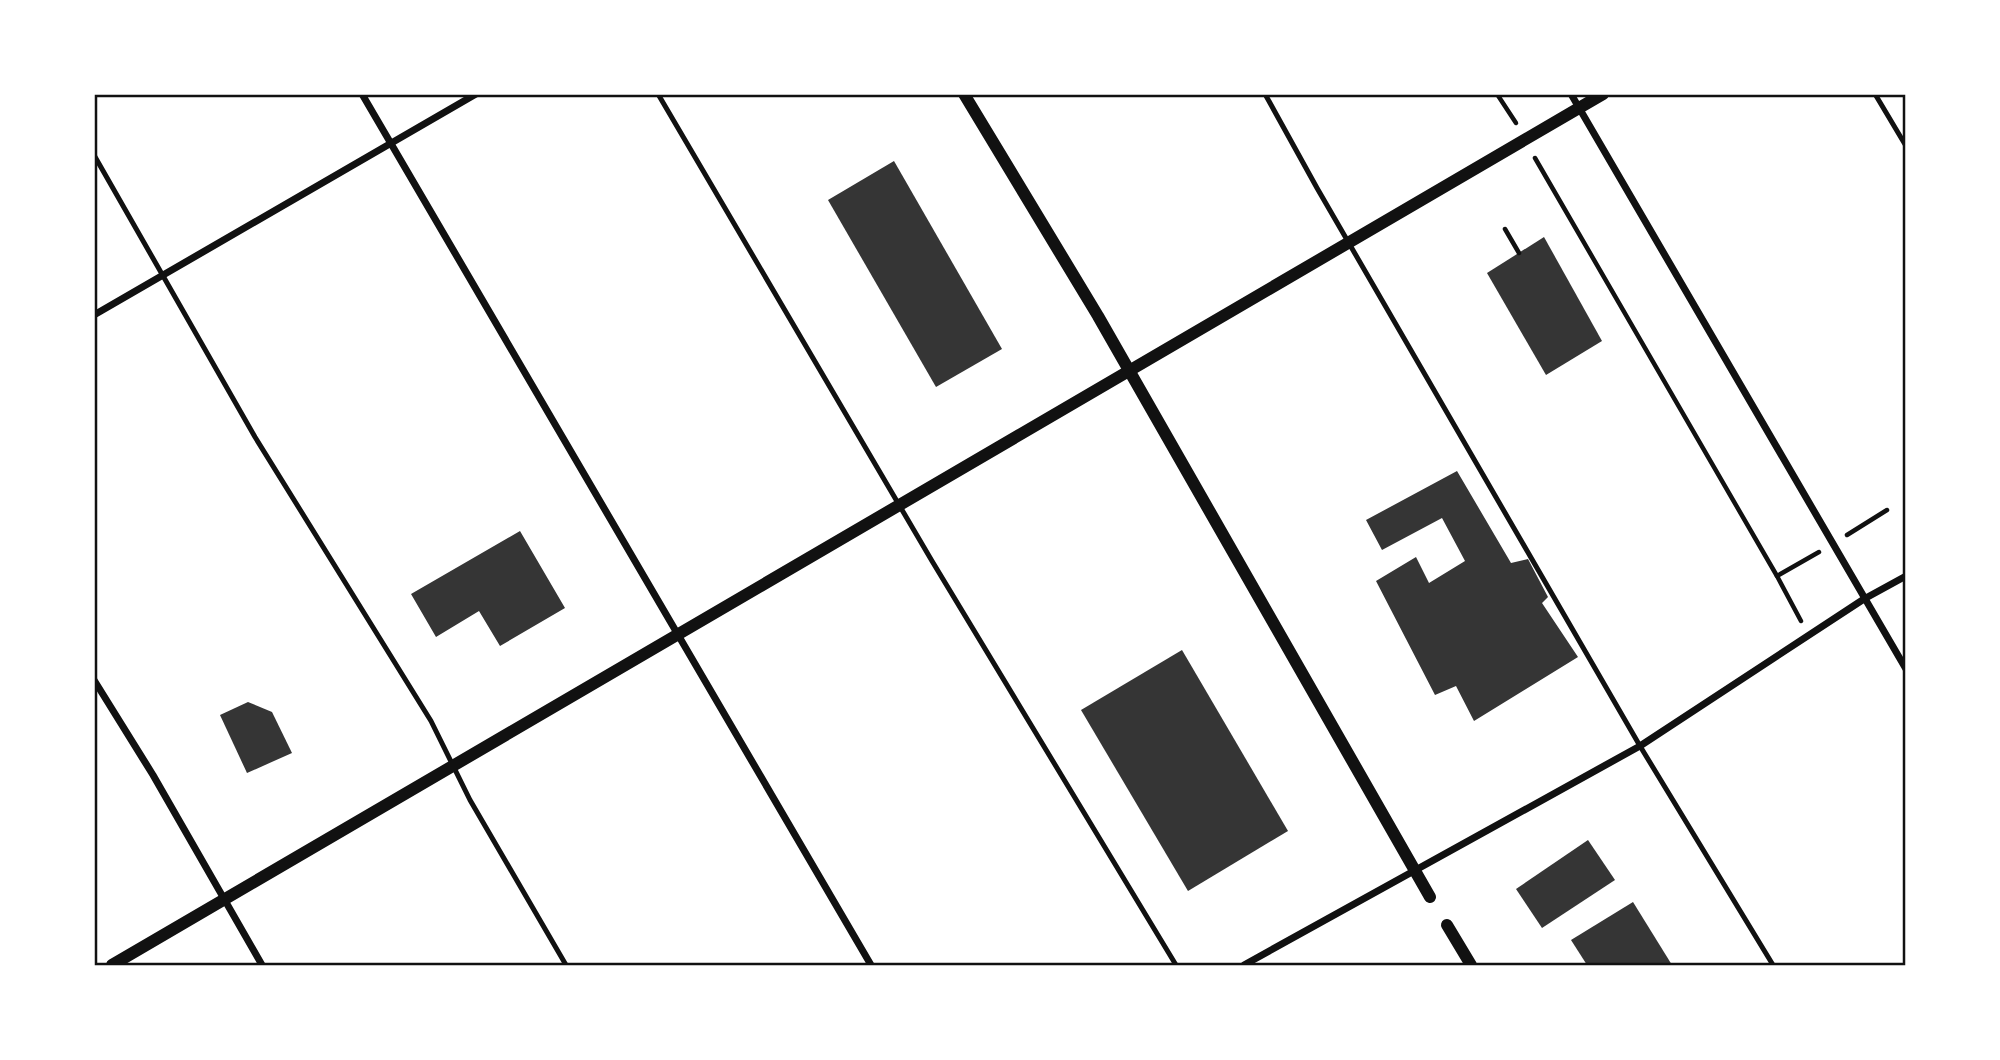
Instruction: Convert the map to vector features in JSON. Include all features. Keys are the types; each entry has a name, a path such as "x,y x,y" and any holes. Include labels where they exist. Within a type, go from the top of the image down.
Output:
{"street":[{"path":"362,94 871,965"},
{"path":"94,315 476,94"},
{"path":"964,94 1098,316 1430,897"},
{"path":"1571,94 1906,670"},
{"path":"112,965 1129,373 1602,94"},
{"path":"1244,965 1640,746 1864,599 1906,576"},
{"path":"94,680 153,775 262,965"},
{"path":"1447,925 1471,965"}],"lane":[{"path":"658,94 1176,965"},
{"path":"1265,94 1640,746 1773,965"},
{"path":"1875,94 1906,146"},
{"path":"94,155 255,437 431,721 470,800 566,965"}],"path":[{"path":"1497,94 1777,576 1808,636"},
{"path":"1505,229 1519,253"}],"building":[{"path":"894,161 1002,349 936,387 828,200"},
{"path":"1544,237 1602,341 1546,375 1487,273"},
{"path":"1457,471 1511,563 1528,559 1548,597 1542,603 1578,657 1474,721 1456,686 1435,695 1376,581 1416,557 1429,583 1465,561 1442,518 1382,550 1366,520"},
{"path":"520,531 565,608 500,646 479,611 436,637 411,594"},
{"path":"1182,650 1288,831 1188,891 1081,710"},
{"path":"248,702 272,712 292,753 247,773 220,715"},
{"path":"1588,840 1615,880 1542,928 1516,889"},
{"path":"1633,902 1672,965 1587,965 1571,940"}]}
